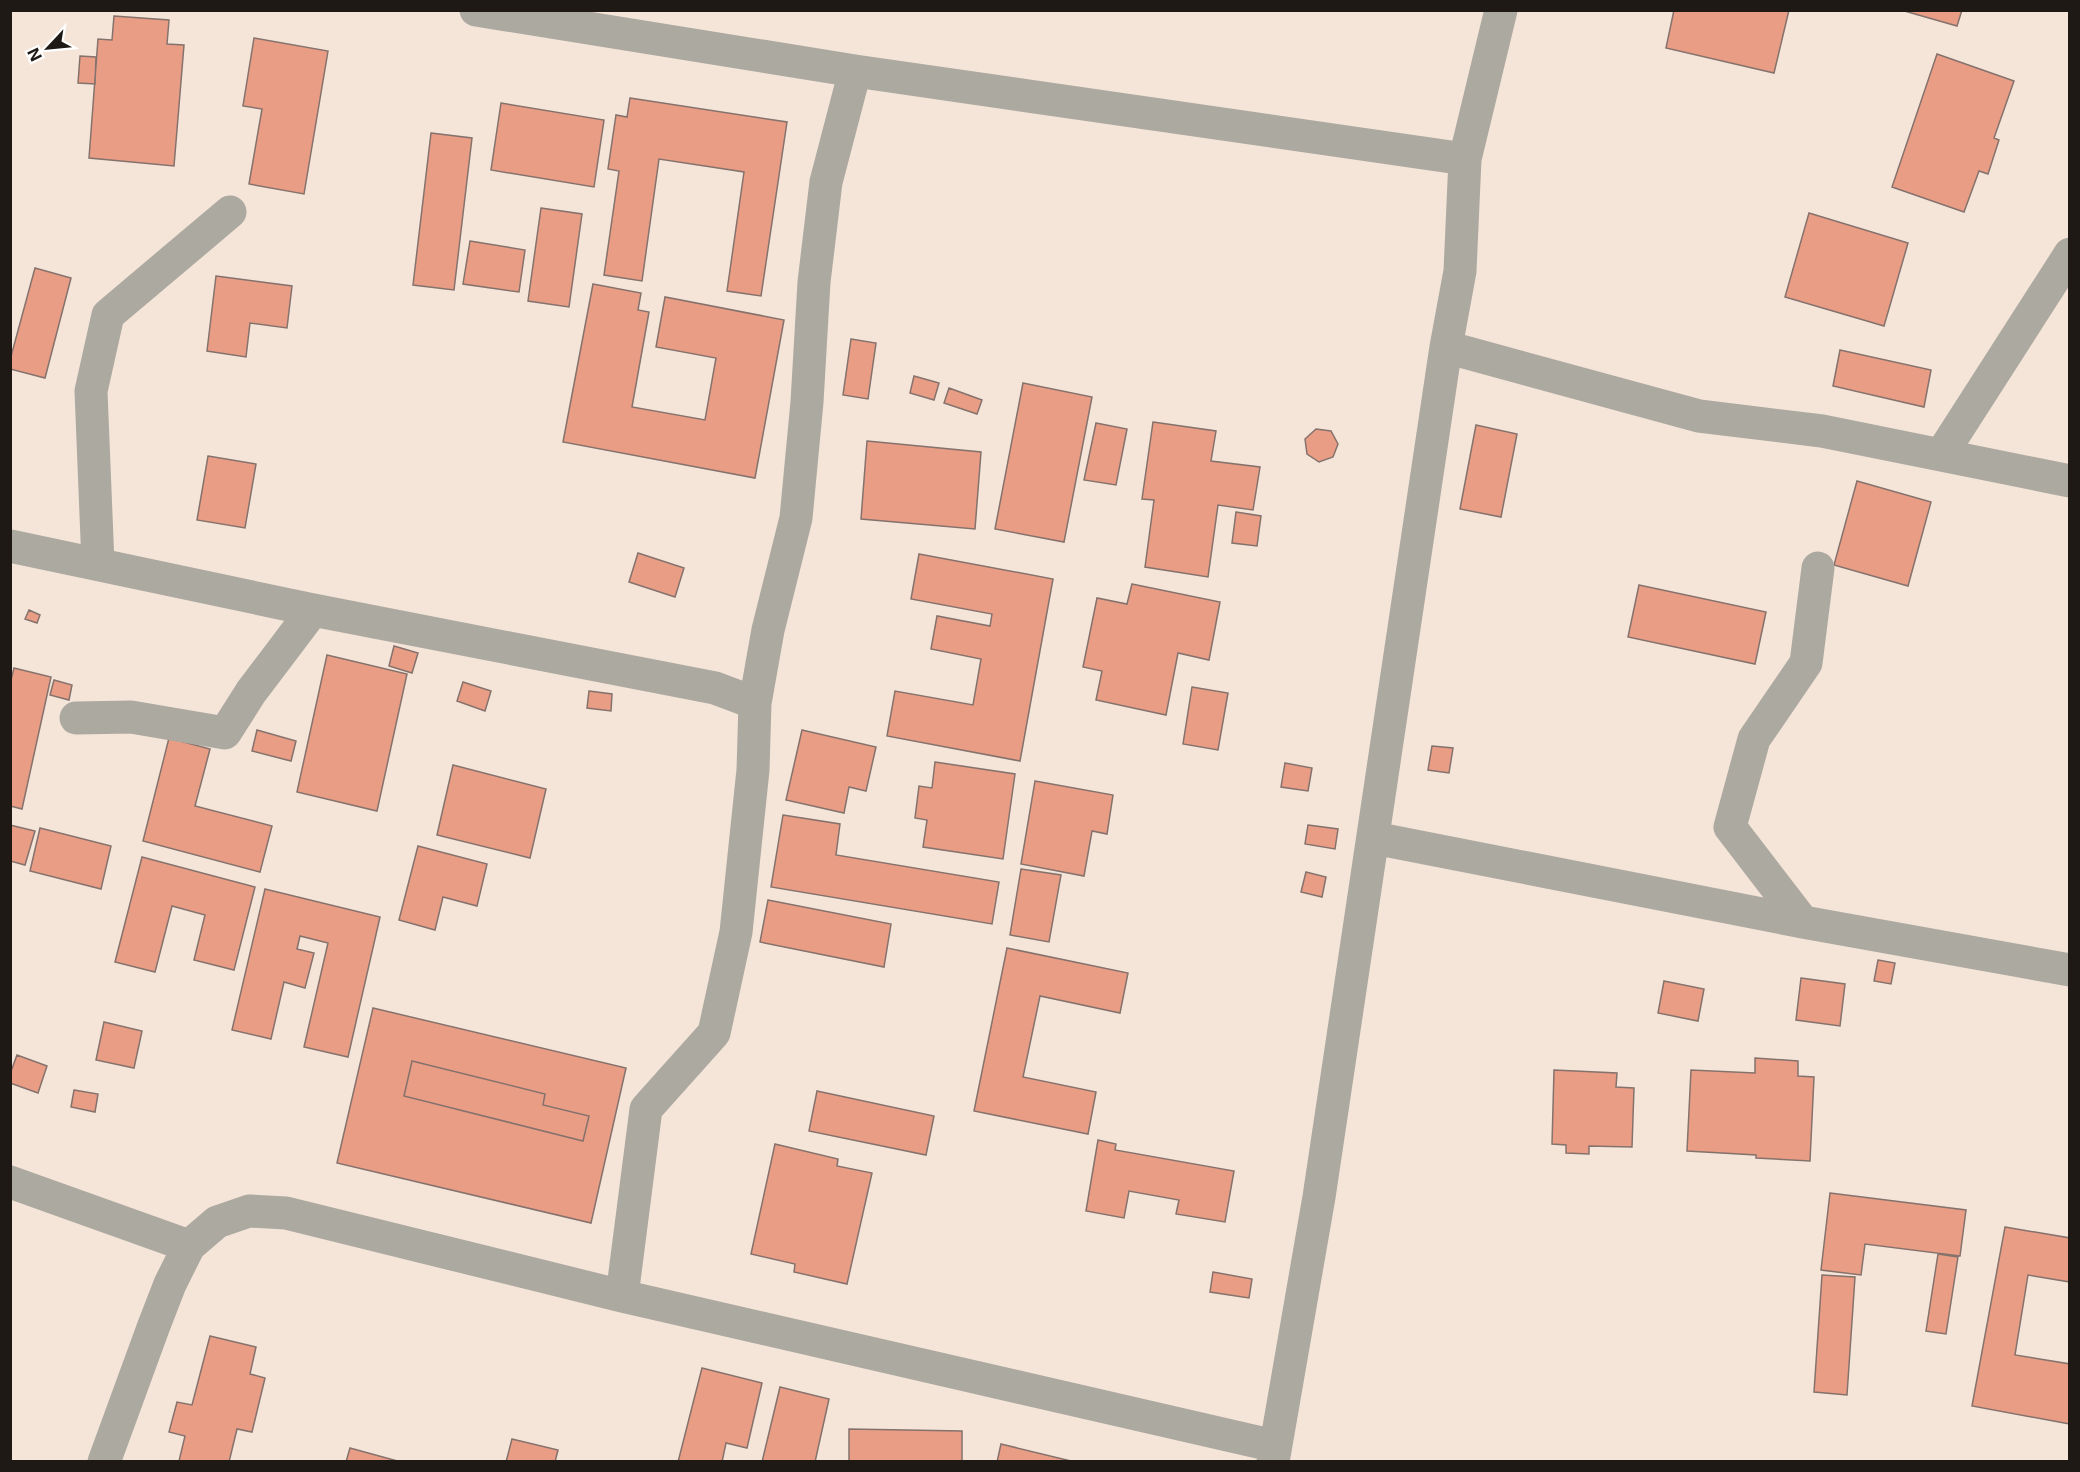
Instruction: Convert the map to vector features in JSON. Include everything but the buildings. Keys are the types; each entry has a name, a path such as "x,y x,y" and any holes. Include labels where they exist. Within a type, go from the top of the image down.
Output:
{"street":[{"path":"476,10 855,71 1465,159"},
{"path":"104,1461 170,1284 189,1246 217,1222 249,1211 286,1213 1274,1454 1319,1197 1446,347 1460,271 1465,159 1501,10"},
{"path":"622,1296 646,1109 714,1033 736,932 753,770 755,703 768,630 796,518 807,402 813,282 826,182 855,71"},
{"path":"98,564 91,391 108,315 230,212"},
{"path":"1941,455 2070,254"},
{"path":"1446,347 1699,416 1822,431 2070,481"},
{"path":"10,546 313,609 715,688 755,703"},
{"path":"1803,922 1730,827 1754,739 1806,663 1818,568"},
{"path":"76,718 131,717 225,734 250,692 313,609"},
{"path":"1374,838 1803,922 2070,970"},
{"path":"10,1182 189,1246"}]}
